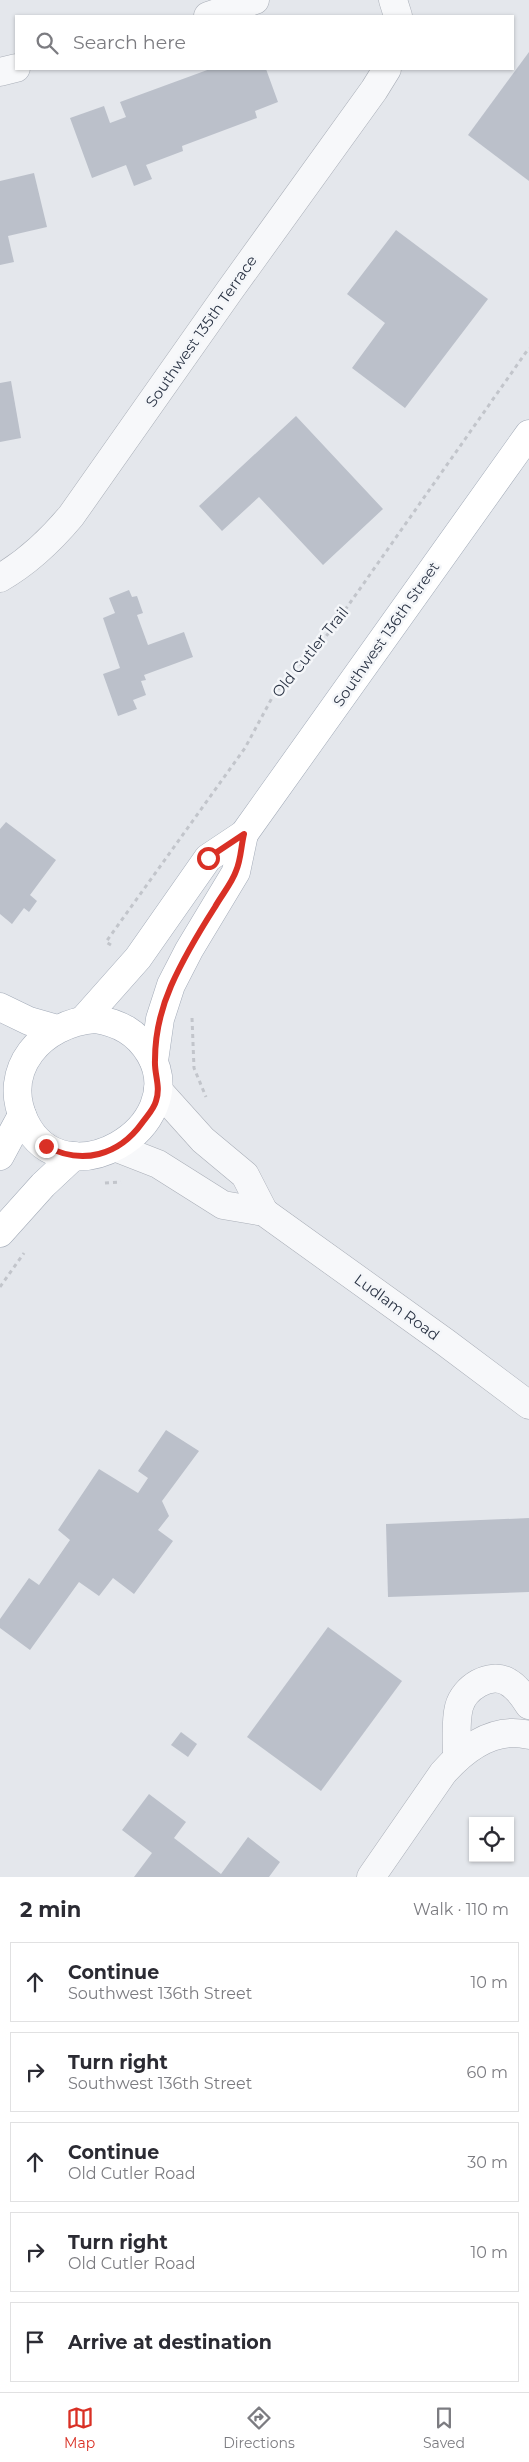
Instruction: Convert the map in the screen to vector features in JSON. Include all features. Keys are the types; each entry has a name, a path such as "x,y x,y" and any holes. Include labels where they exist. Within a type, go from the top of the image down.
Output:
{"main road":[{"name":"Southwest 136th Street","path":"83,1020 138,958 208,858 244,834 529,434"},
{"name":"Southwest 136th Street","path":"154,1062 160,1019 171,985 189,950 236,872 244,834"},
{"path":"0,1007 29,1021 57,1029"},
{"path":"95,1019 113,1022 130,1031 144,1044 154,1062 158,1090 156,1103 136,1132 116,1148 96,1156 74,1156 59,1153 46,1146 34,1136 22,1115 9,1076 29,1056 40,1041 57,1029 83,1020 95,1019"},
{"path":"0,1156 22,1115"},
{"path":"0,1233 42,1185 74,1156"}],"street":[{"path":"211,15 254,0"},
{"path":"392,0 398,15"},
{"path":"0,72 15,68"},
{"name":"Southwest 135th Terrace","path":"0,578 50,541 71,516 374,90 385,70"},
{"name":"Ludlam Road","path":"158,1090 203,1140 245,1174 264,1212"},
{"name":"Ludlam Road","path":"116,1148 158,1164 223,1205 264,1212 529,1405"},
{"path":"457,1758 457,1719 460,1705 469,1690 477,1684 498,1678 508,1682 529,1705"},
{"path":"371,1877 443,1773 457,1758 478,1742 517,1733"}],"path":[{"name":"Old Cutler Trail","path":"114,947 106,942 245,748 273,696 312,654 331,630 529,348"},
{"path":"192,1016 194,1068 209,1103"},
{"path":"101,1184 127,1182"},
{"path":"0,1287 24,1252"}],"building":[{"path":"529,52 529,181 468,135"},
{"path":"207,70 266,70 278,102 255,111 257,118 182,146 183,151 146,165 152,179 134,186 126,165 92,178 70,118 104,106 110,123 126,117 120,102"},
{"path":"34,173 47,227 8,236 14,262 0,265 0,181"},
{"path":"396,230 488,299 405,408 352,368 385,323 347,294"},
{"path":"11,381 21,438 0,442 0,383"},
{"path":"296,416 383,509 323,565 259,497 222,531 199,506"},
{"path":"129,590 132,597 137,596 143,613 137,615 148,645 184,632 193,657 144,675 146,680 141,681 146,695 133,700 137,709 118,716 103,674 120,668 103,618 115,613 109,598"},
{"path":"6,822 56,860 30,895 37,901 29,912 24,908 12,924 0,914 0,829"},
{"path":"166,1430 199,1451 162,1501 169,1516 158,1530 173,1541 134,1594 113,1578 99,1596 79,1582 30,1650 0,1628 0,1619 29,1578 39,1585 70,1540 58,1530 99,1469 138,1493 148,1478 138,1471"},
{"path":"529,1518 529,1592 388,1597 386,1524"},
{"path":"328,1627 402,1681 321,1791 247,1737"},
{"path":"181,1732 197,1744 188,1757 171,1745"},
{"path":"149,1794 186,1822 174,1838 221,1874 248,1837 280,1862 269,1877 134,1877 152,1853 122,1830"}],"route":[{"path":"46,1146 59,1153 74,1156 96,1156 107,1152 125,1142 136,1132 156,1103 158,1078 154,1062 160,1019 165,1002 171,985 189,950 236,872 244,834 208,858"}]}
